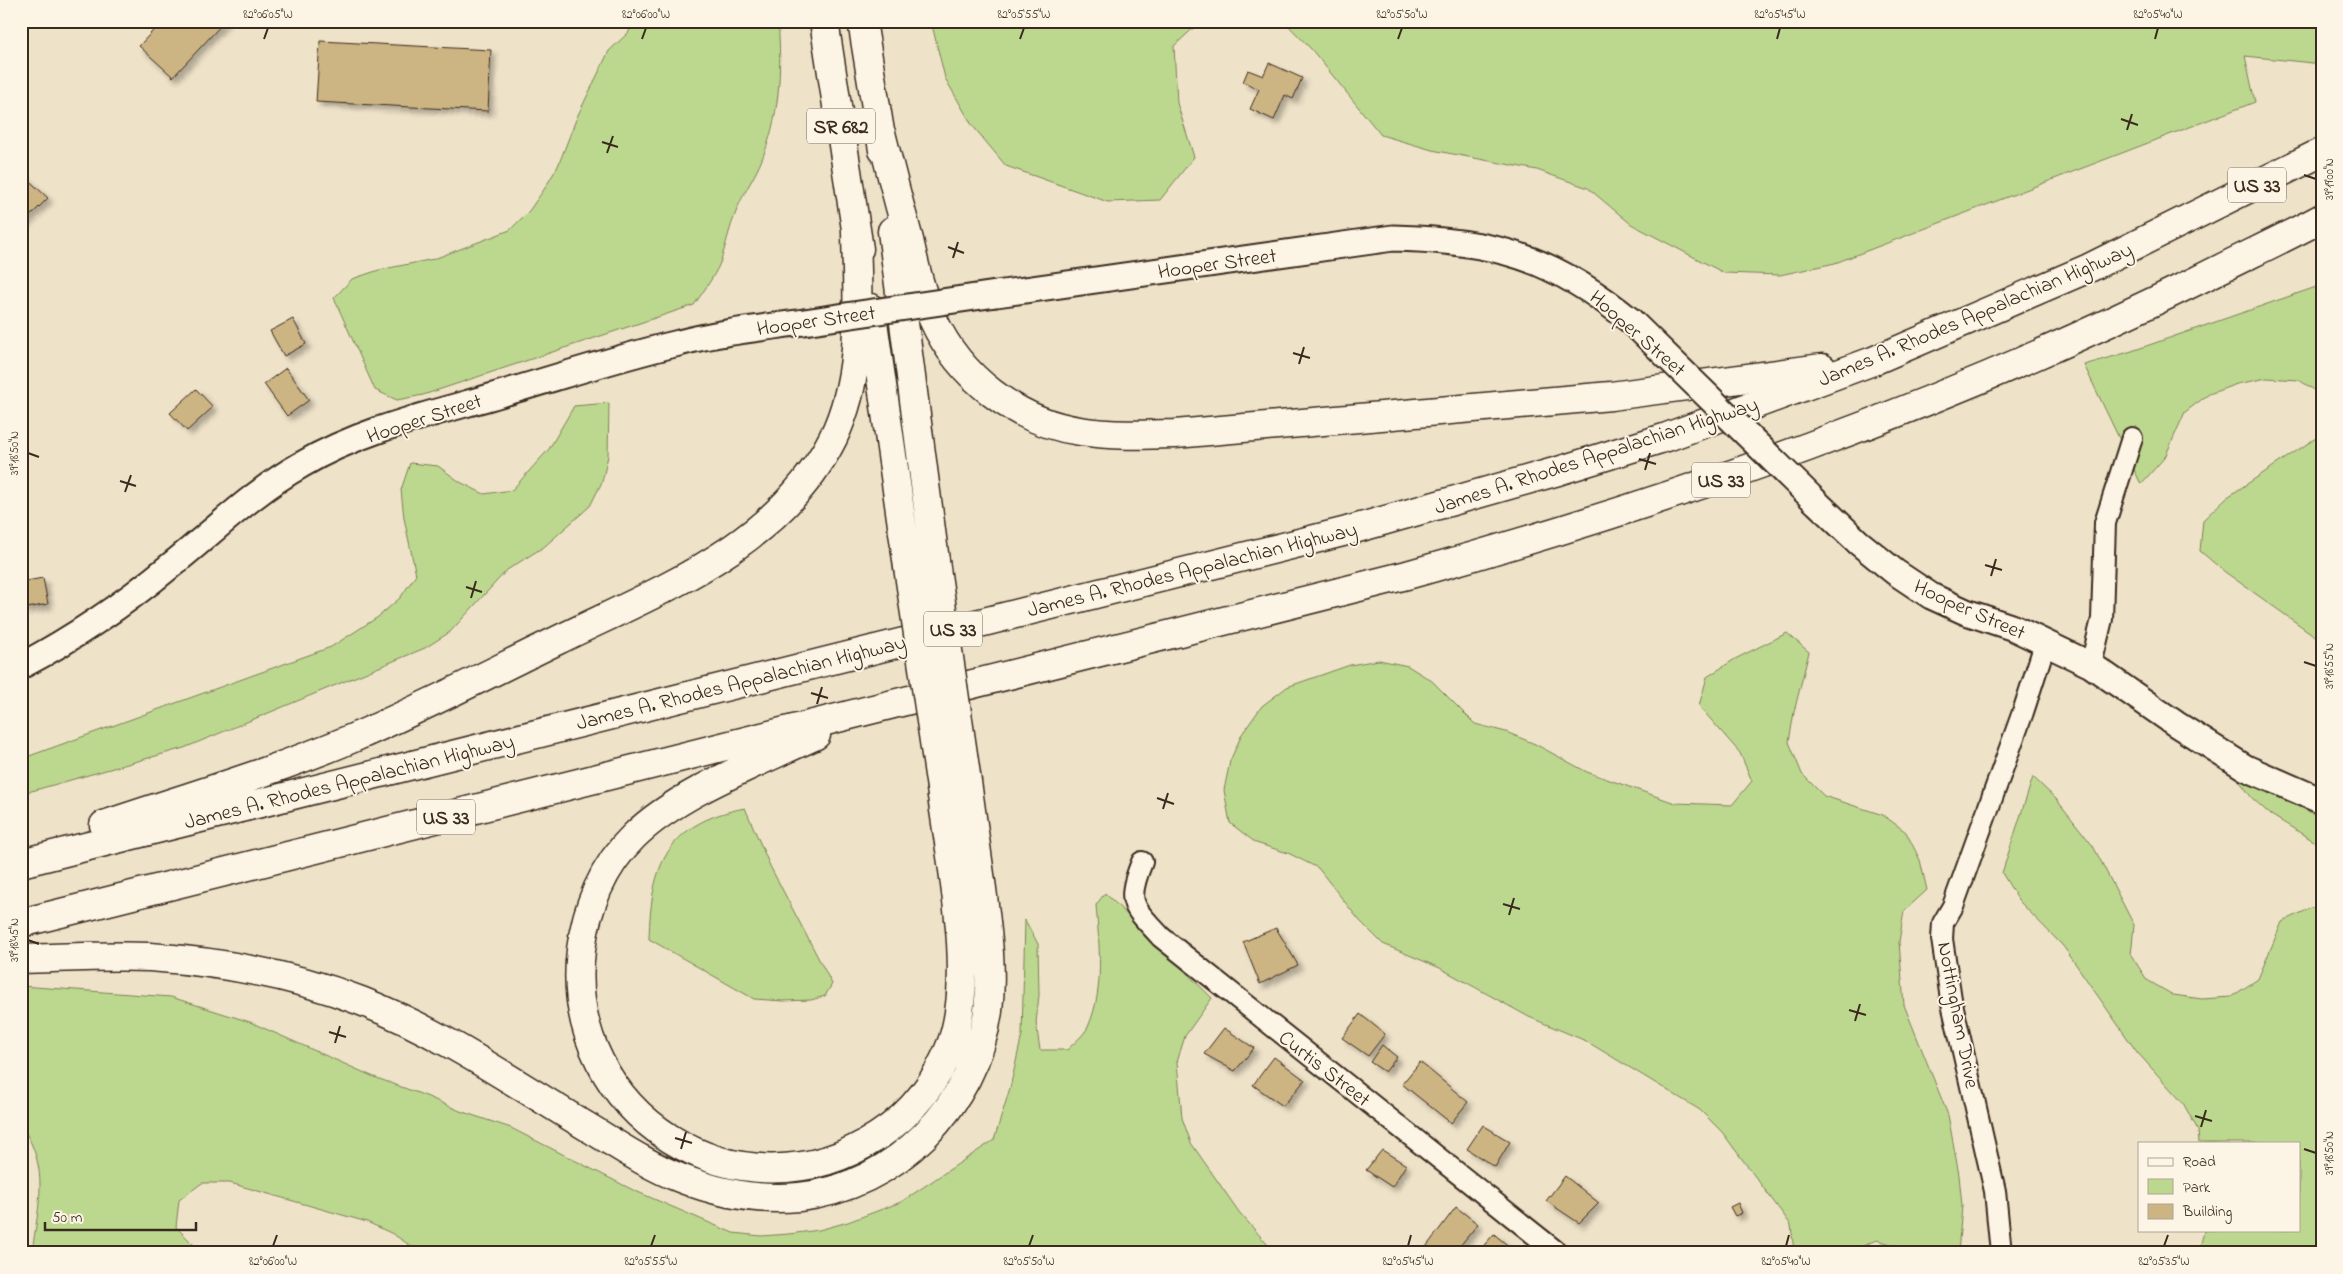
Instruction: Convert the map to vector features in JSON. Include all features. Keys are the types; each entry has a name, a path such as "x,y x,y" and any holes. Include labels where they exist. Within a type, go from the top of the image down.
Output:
{"highway":[{"name":"SR 682","path":"824,21 856,230"},
{"name":"SR 682","path":"862,21 881,134"},
{"path":"881,134 921,287 933,320 952,353 980,384 1012,407 1046,423 1079,431 1122,436 1175,434 1538,404 1677,389 1874,361"},
{"path":"871,709 690,795 659,814 627,845 610,866 594,896 584,927 579,964 581,998 589,1035 601,1065 624,1099 656,1130 690,1151 728,1164 766,1169 801,1167 834,1159 864,1145 894,1125 919,1100 938,1073 952,1041 960,1006 962,969 954,785 935,561 898,289 881,134"},
{"name":"James A. Rhodes Appalachian Highway","path":"21,863 1346,531 1558,471 1668,437 1874,361 2089,268 2322,152"},
{"name":"US 33","path":"21,923 1407,575 1514,546 1728,478 1937,398 2020,363 2142,307 2322,218"},
{"path":"21,959 130,957 187,961 239,968 322,987 362,1002 442,1040 633,1155 678,1178 720,1192 765,1198 802,1196 843,1186 877,1172 910,1149 940,1119 962,1088 979,1050 988,1011 990,969 988,931 954,785 908,566 874,329 856,230"},
{"path":"21,854 295,760 391,721 692,574 761,528 794,496 817,466 834,437 847,401 855,373 858,342 856,230"}],"street":[{"name":"Hooper Street","path":"21,666 87,627 130,597 252,498 281,477 318,455 350,441 430,414 627,356 726,333 1393,238 1436,239 1480,244 1524,257 1566,275 1600,296 1631,321 1815,501 1858,542 1894,572 1931,596 1966,612 2014,628 2091,665 2233,760 2322,801"},
{"path":"2091,665 2102,619 2105,524 2132,438"},
{"name":"Nottingham Drive","path":"2001,1253 1995,1191 1951,999 1942,939 1943,923 1953,906 2024,712 2045,644"},
{"name":"Curtis Street","path":"1142,862 1134,881 1135,908 1161,937 1558,1253"}],"green space":[{"path":"635,21 778,21 780,58 778,94 767,147 738,206 720,263 712,279 694,305 423,395 397,400 375,390 334,298 352,279 379,270 434,259 510,230 529,211 545,188 558,166 577,117 609,51 628,33"},
{"path":"931,21 1201,21 1174,46 1177,103 1194,157 1160,200 1108,202 1006,166 972,125 945,78"},
{"path":"1284,21 2322,21 2322,64 2245,56 2255,102 1835,263 1780,275 1724,273 1631,224 1588,188 1537,170 1432,150 1381,135 1312,50"},
{"path":"2322,285 2322,395 2299,380 2267,378 2237,384 2209,394 2185,412 2165,457 2141,484 2084,365 2129,352"},
{"path":"609,403 608,456 602,482 590,506 545,546 507,570 450,632 425,648 184,748 21,794 21,759 331,647 378,617 400,598 416,575 404,518 401,490 410,463 438,466 460,482 484,494 512,490 549,449 574,406"},
{"path":"2322,434 2322,641 2225,572 2200,551 2203,520 2226,498"},
{"path":"1787,633 1809,652 1794,712 1789,742 1802,774 1824,796 1883,815 1906,832 1920,860 1927,890 1904,911 1899,942 1904,1005 1948,1115 1959,1175 1962,1206 1958,1253 1909,1253 1906,1248 1876,1240 1848,1253 1794,1253 1791,1225 1722,1132 1700,1110 1586,1041 1529,1017 1440,968 1383,944 1359,920 1318,868 1288,853 1256,843 1230,823 1224,790 1230,761 1242,734 1262,706 1287,687 1350,665 1379,660 1408,666 1432,681 1475,724 1506,732 1535,744 1587,772 1675,803 1732,805 1752,781 1740,753 1699,706 1707,677 1735,659"},
{"path":"2235,775 2322,818 2322,846 2271,815 2252,798"},
{"path":"2033,777 2056,799 2093,846 2134,925 2131,955 2147,980 2173,995 2202,999 2231,997 2258,979 2282,922 2311,908 2321,907 2322,902 2322,1253 2199,1253 2204,1232 2300,1232 2300,1142 2199,1142 2198,1130 2183,1103 2137,1052 2063,946 2019,901 2002,873"},
{"path":"745,808 770,866 832,984 825,996 811,1000 754,999 649,939 650,913 654,890 659,869 668,852 680,837 697,825 718,815"},
{"path":"1105,893 1212,998 1185,1036 1177,1062 1182,1118 1191,1143 1239,1212 1275,1253 426,1253 417,1250 393,1234 367,1222 230,1183 202,1183 179,1200 176,1227 202,1253 32,1253 40,1188 36,1157 21,1125 21,986 171,997 250,1022 374,1077 460,1111 511,1128 633,1190 733,1233 761,1236 789,1234 819,1230 848,1222 901,1202 994,1140 1010,1088 1022,1035 1025,920 1038,944 1039,995 1036,1023 1040,1050 1067,1050 1088,1027 1097,997 1100,966 1096,905"}],"building":[{"path":"162,21 225,21 173,77 139,46"},
{"path":"320,41 491,50 488,111 316,102"},
{"path":"1269,63 1302,78 1293,99 1285,95 1274,120 1250,109 1259,89 1243,82 1248,70 1263,76"},
{"path":"21,173 48,198 21,225"},
{"path":"293,319 306,344 284,356 270,331"},
{"path":"286,368 309,400 287,416 264,384"},
{"path":"196,389 213,407 187,431 170,413"},
{"path":"43,578 48,604 22,609 21,582"},
{"path":"1276,928 1298,965 1260,984 1243,942"},
{"path":"1360,1014 1385,1034 1368,1056 1342,1038"},
{"path":"1224,1028 1254,1048 1235,1071 1204,1054"},
{"path":"1382,1045 1397,1057 1385,1072 1370,1062"},
{"path":"1274,1057 1305,1080 1283,1106 1253,1085"},
{"path":"1420,1062 1468,1102 1451,1123 1402,1084"},
{"path":"1483,1125 1510,1142 1495,1167 1467,1149"},
{"path":"1382,1150 1406,1165 1392,1187 1366,1170"},
{"path":"1565,1176 1599,1203 1579,1223 1546,1201"},
{"path":"1738,1203 1742,1213 1735,1216 1730,1207"},
{"path":"1456,1207 1478,1224 1454,1253 1423,1251"},
{"path":"1494,1234 1517,1253 1477,1253"}]}
